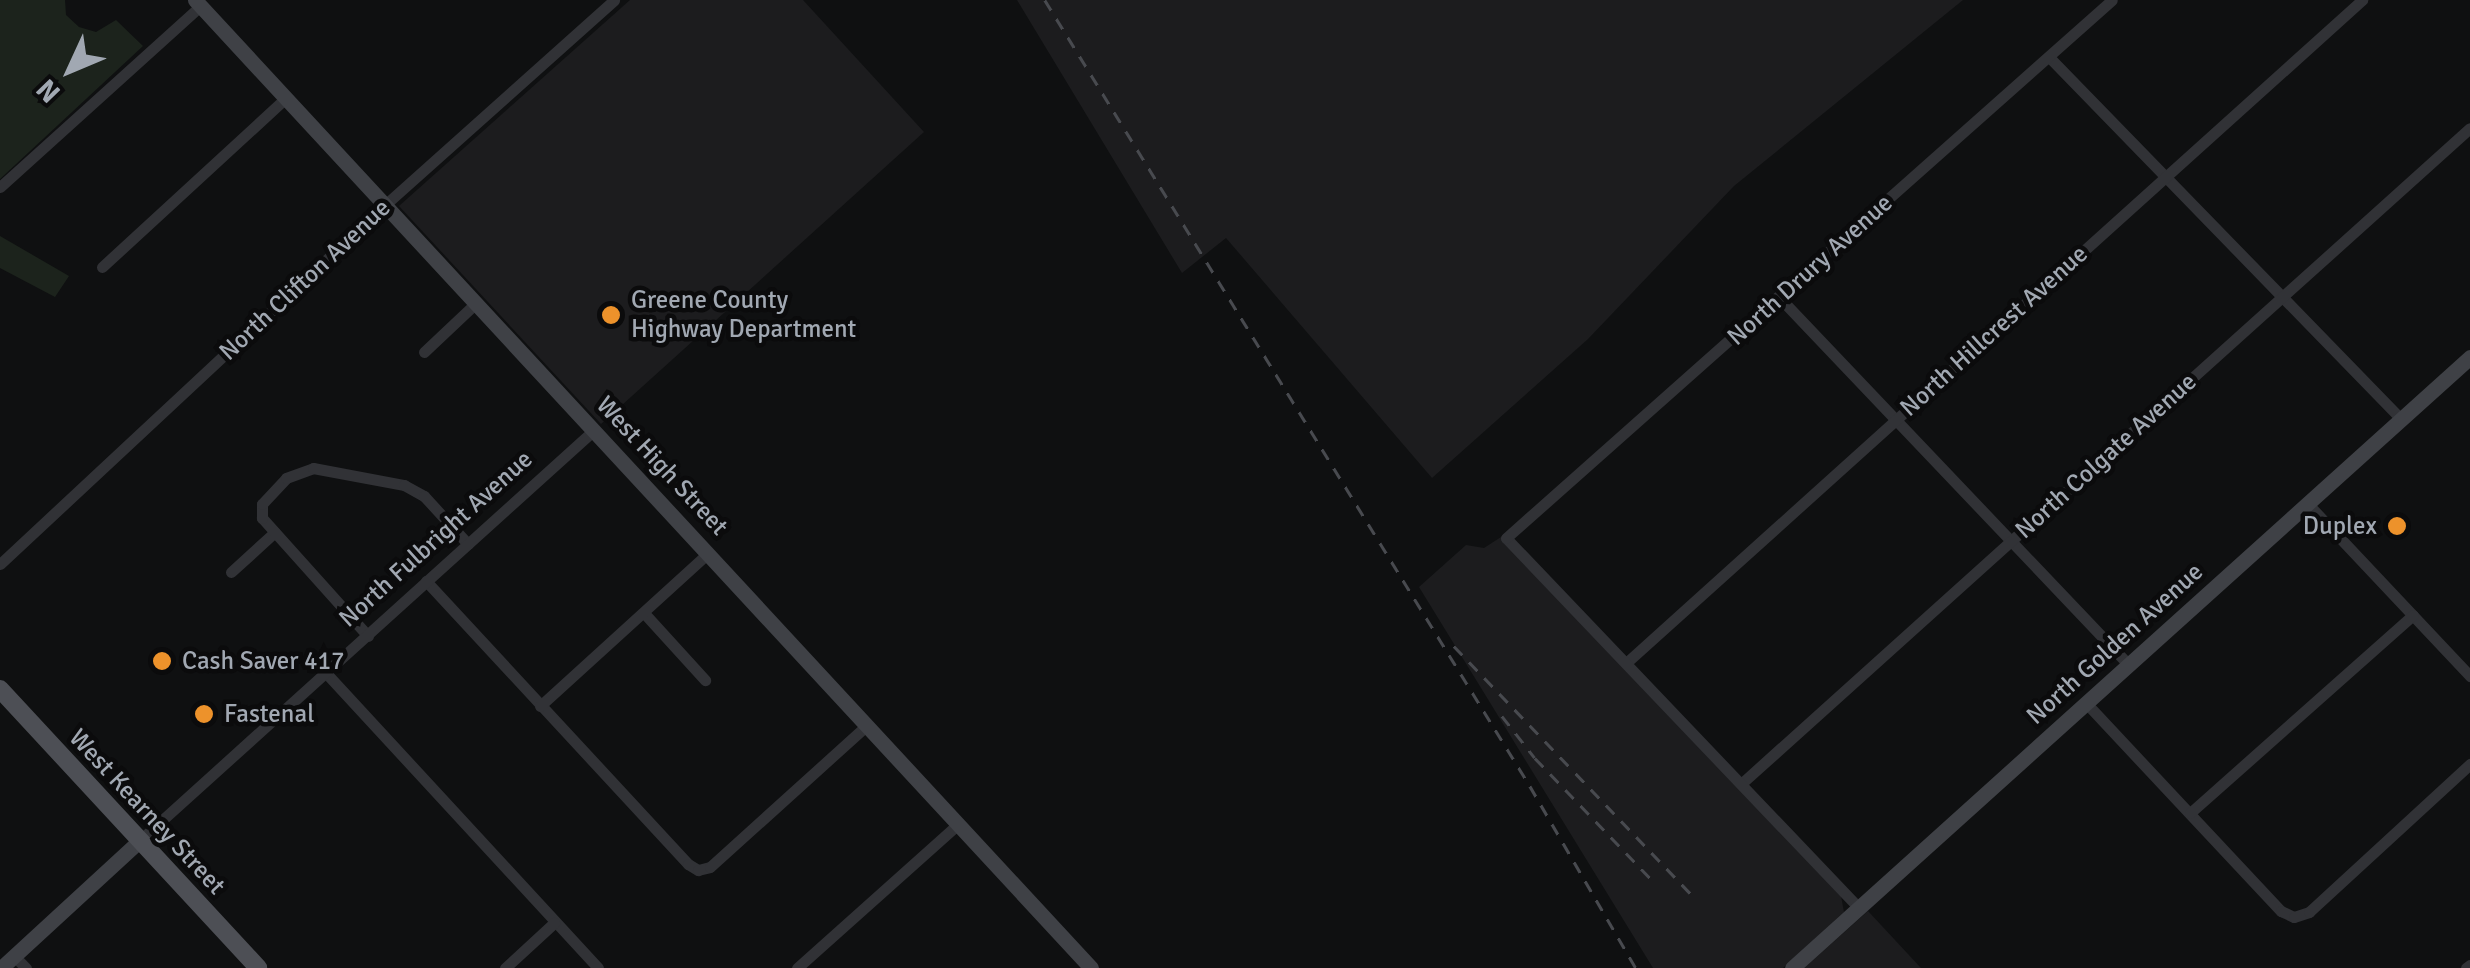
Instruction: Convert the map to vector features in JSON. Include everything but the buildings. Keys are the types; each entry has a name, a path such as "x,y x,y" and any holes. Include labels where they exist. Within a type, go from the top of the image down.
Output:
{"main road":[{"name":"West Kearney Street","path":"0,688 258,968"}],"street":[{"name":"North Clifton Avenue","path":"0,564 386,204 614,0"},
{"name":"North Drury Avenue","path":"1626,663 1506,538 2112,0"},
{"name":"North Hillcrest Avenue","path":"1626,663 2362,0"},
{"name":"West High Street","path":"198,3 1091,968"},
{"path":"0,187 198,3"},
{"path":"2049,56 2168,174 2401,419"},
{"path":"102,267 286,98"},
{"name":"North Colgate Avenue","path":"1742,783 2470,128"},
{"path":"1780,297 2129,666"},
{"path":"424,352 476,303"},
{"name":"North Golden Avenue","path":"1792,968 2470,357"},
{"name":"North Fulbright Avenue","path":"1,968 20,962 139,841 594,430"},
{"path":"368,636 261,516 264,502 291,474 313,468 412,488 468,544"},
{"path":"2307,503 2470,676"},
{"path":"231,572 275,532"},
{"path":"540,706 708,554"},
{"path":"426,581 698,870 710,867 867,724"},
{"path":"644,613 705,680"},
{"path":"2190,812 2413,615"},
{"path":"1626,663 1859,908"},
{"path":"326,673 598,968"},
{"path":"2087,704 2281,911 2294,917 2309,912 2470,764"},
{"path":"797,968 958,824"},
{"path":"505,968 554,923"}],"shaded area":[{"path":"0,0 65,0 66,15 79,27 96,32 116,20 143,46 0,179"},
{"name":"Greene County Highway Department","path":"630,0 803,0 924,132 601,424 399,206"},
{"path":"1017,0 1963,0 1734,186 1588,339 1432,478 1226,238 1182,273"},
{"path":"0,236 69,276 55,297 0,268"},
{"path":"1501,537 1841,896 1844,912 1783,968 1653,968 1419,587 1466,545 1484,548"},
{"path":"1868,911 1921,968 1804,968"}],"railway":[{"path":"1045,0 1530,786 1636,968"},
{"path":"1454,646 1692,895"},
{"path":"1502,716 1535,758 1650,878"}],"place":[{"name":"Greene County Highway Department","path":"611,315"},
{"name":"Duplex","path":"2397,526"},
{"name":"Cash Saver 417","path":"162,661"},
{"name":"Fastenal","path":"204,714"}]}
